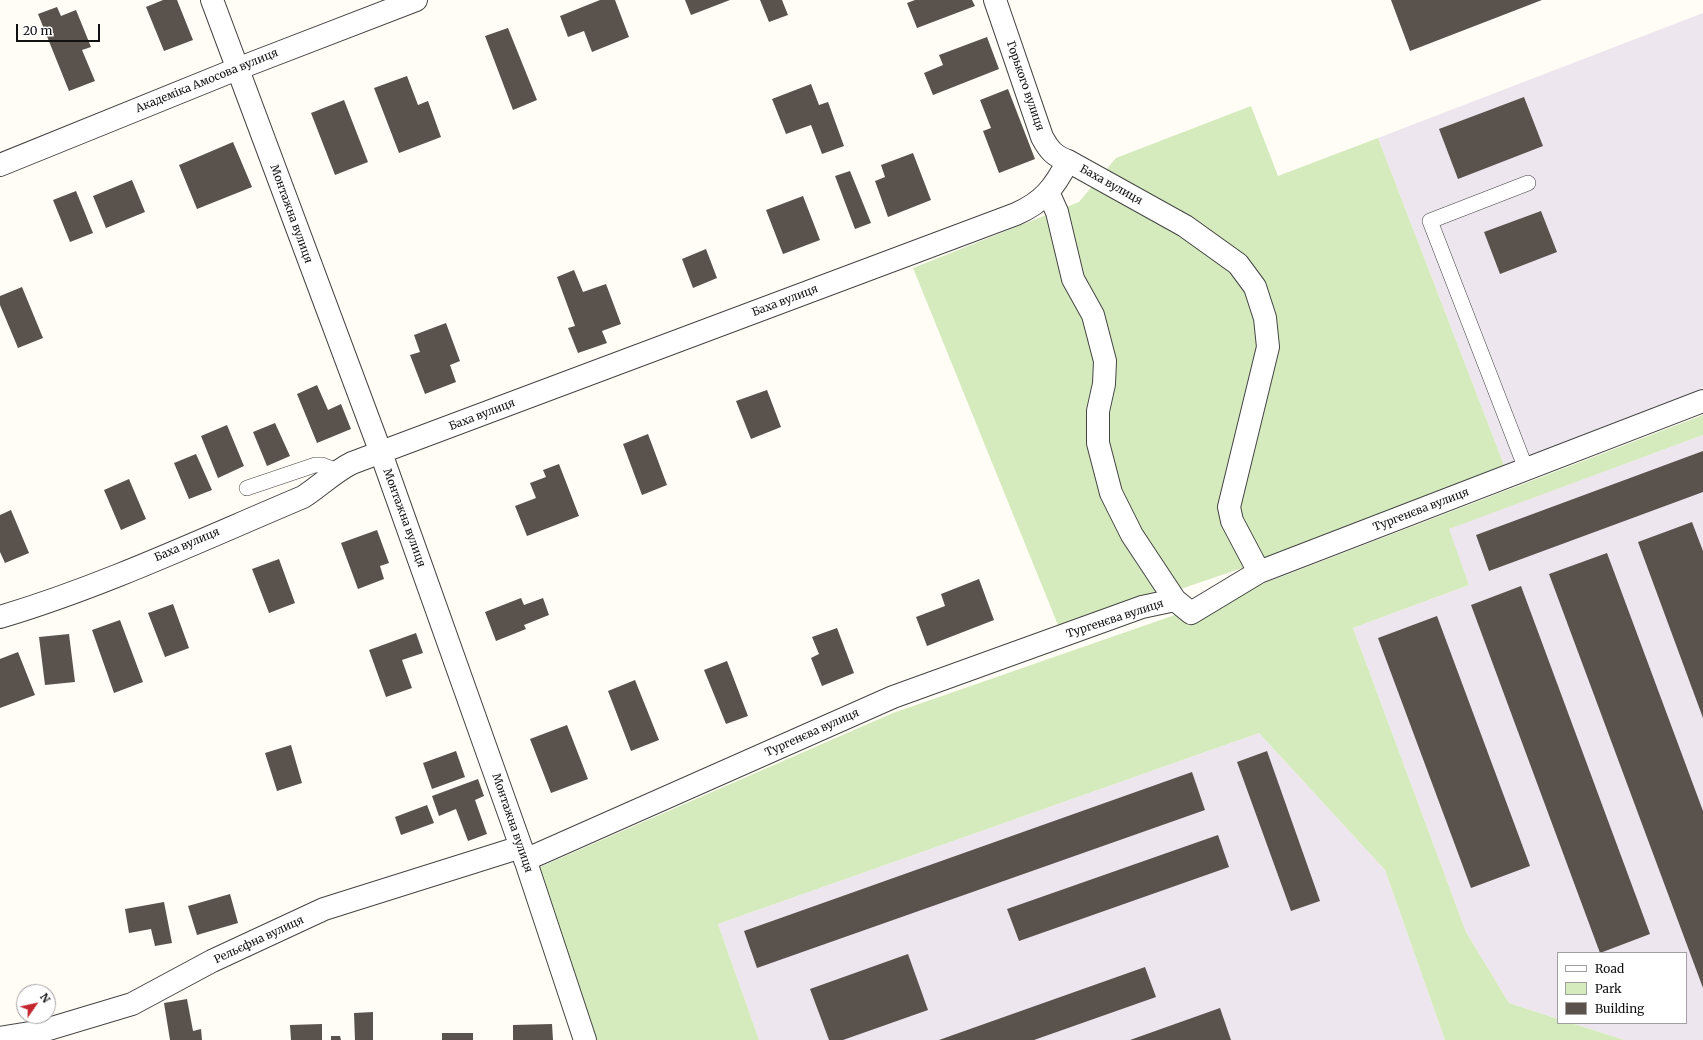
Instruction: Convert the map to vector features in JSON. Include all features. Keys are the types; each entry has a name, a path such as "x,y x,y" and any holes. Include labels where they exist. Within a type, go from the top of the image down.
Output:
{"street":[{"name":"Монтажна вулиця","path":"212,0 380,453 523,854 585,1040"},
{"name":"Академіка Амосова вулиця","path":"0,166 237,68 416,0"},
{"name":"Горького вулиця","path":"995,0 1042,137 1049,150 1057,157 1068,161"},
{"name":"Баха вулиця","path":"0,617 82,589 303,497 320,486 337,471 352,463 1016,214 1033,206 1056,184 1068,161 1185,226 1238,264 1255,287 1265,318 1268,348 1229,507 1232,521 1259,572"},
{"path":"1048,192 1057,212 1073,279 1093,315 1105,360 1104,384 1098,411 1098,443 1111,493 1132,535 1175,600"},
{"name":"Тургенєва вулиця","path":"523,854 893,697 1142,607 1175,600 1191,612 1259,572 1703,401"},
{"name":"Рельєфна вулиця","path":"0,1038 42,1031 132,1004 212,961 324,909 523,854"}],"lane":[{"path":"1526,469 1430,221 1528,183"},
{"path":"247,488 314,465 322,465 337,471"}],"shaded area":[{"path":"1703,13 1703,388 1504,465 1378,138"},
{"path":"1703,435 1703,1040 1625,1040 1574,1024 1687,1024 1687,952 1557,952 1557,1019 1509,1003 1466,932 1353,628 1469,585 1448,529"},
{"path":"1259,733 1385,870 1445,1040 759,1040 718,924"}],"green space":[{"path":"1251,106 1278,176 1378,138 1504,465 1257,563 1060,630 913,268 1079,202 1116,158"},
{"path":"1703,415 1703,435 1449,529 1469,585 1353,628 1466,932 1509,1003 1557,1019 1557,1024 1574,1024 1625,1040 1445,1040 1385,870 1259,733 718,924 759,1040 597,1040 540,867 893,713 1244,591"}],"building":[{"path":"163,0 177,0 193,40 164,51 146,7"},
{"path":"600,0 615,0 629,37 592,52 584,31 568,37 560,16"},
{"path":"685,0 730,0 691,15"},
{"path":"760,0 782,0 788,15 769,22"},
{"path":"915,0 972,0 975,6 917,28 907,3"},
{"path":"1391,0 1542,0 1410,51"},
{"path":"57,7 61,16 76,10 91,47 82,50 95,81 69,91 38,14"},
{"path":"508,28 537,100 513,110 485,36"},
{"path":"987,37 999,69 933,95 924,73 943,65 939,55"},
{"path":"407,76 418,105 428,101 441,137 399,153 374,88"},
{"path":"811,84 819,105 828,102 844,146 822,154 811,125 786,134 772,99"},
{"path":"1008,89 1035,159 999,173 983,131 991,128 980,100"},
{"path":"1524,97 1543,146 1458,179 1439,129"},
{"path":"344,100 368,162 335,175 311,113"},
{"path":"233,142 252,187 197,209 179,165"},
{"path":"913,153 931,200 888,217 875,181 885,177 881,165"},
{"path":"850,171 871,223 855,229 835,176"},
{"path":"132,180 145,212 106,228 93,196"},
{"path":"76,191 93,233 70,242 53,200"},
{"path":"803,196 820,240 783,254 766,210"},
{"path":"1541,211 1557,252 1500,274 1484,232"},
{"path":"706,249 717,278 693,288 682,259"},
{"path":"574,270 583,292 606,284 621,324 602,331 607,343 578,353 568,328 575,326 557,277"},
{"path":"22,287 43,338 18,348 0,305 0,296"},
{"path":"446,323 460,361 450,365 456,382 425,394 410,355 420,352 414,335"},
{"path":"317,385 328,410 341,404 351,429 317,443 297,394"},
{"path":"767,390 781,427 751,439 736,401"},
{"path":"275,423 290,456 267,466 253,432"},
{"path":"227,425 244,466 218,478 201,436"},
{"path":"648,434 667,485 642,495 623,444"},
{"path":"1703,451 1703,492 1489,571 1476,535"},
{"path":"196,454 212,490 189,499 174,463"},
{"path":"559,464 579,516 527,536 515,506 536,498 530,483 546,477 543,470"},
{"path":"129,479 146,519 121,530 104,490"},
{"path":"11,510 29,553 5,563 0,552 0,515"},
{"path":"1692,522 1703,551 1703,718 1638,542"},
{"path":"377,530 389,563 380,566 384,579 358,589 341,543"},
{"path":"1607,553 1703,811 1703,988 1549,574"},
{"path":"279,559 295,603 269,613 252,569"},
{"path":"979,579 994,620 927,646 916,617 945,606 941,594"},
{"path":"1521,586 1650,934 1600,952 1471,605"},
{"path":"521,598 524,605 543,598 549,615 524,625 526,629 496,641 485,612"},
{"path":"173,604 189,648 165,657 148,613"},
{"path":"1437,616 1530,866 1471,888 1378,638"},
{"path":"120,620 143,682 114,693 92,630"},
{"path":"837,628 854,673 822,686 811,658 819,654 812,637"},
{"path":"416,633 423,653 402,660 412,688 386,697 369,650"},
{"path":"69,634 75,682 45,685 39,637"},
{"path":"18,652 35,695 0,708 0,659"},
{"path":"727,661 748,716 726,724 704,670"},
{"path":"635,680 659,740 631,751 608,691"},
{"path":"567,725 588,779 551,793 530,739"},
{"path":"291,745 302,783 277,791 265,753"},
{"path":"456,751 465,777 432,789 423,763"},
{"path":"1267,751 1320,901 1291,911 1237,762"},
{"path":"1192,772 1205,810 757,968 744,931"},
{"path":"478,779 484,796 475,800 487,834 468,841 456,809 439,816 432,796"},
{"path":"427,805 434,823 401,835 395,817"},
{"path":"1218,835 1229,867 1019,941 1007,909"},
{"path":"230,894 238,923 197,935 188,906"},
{"path":"164,902 172,943 155,946 151,929 129,933 125,909"},
{"path":"908,954 928,1010 843,1040 829,1040 810,989"},
{"path":"1145,967 1156,997 1034,1040 939,1040"},
{"path":"187,999 193,1031 201,1029 202,1040 170,1040 164,1003"},
{"path":"1220,1008 1231,1040 1130,1040"},
{"path":"373,1012 373,1040 355,1040 354,1013"},
{"path":"322,1024 322,1040 291,1040 290,1025"},
{"path":"552,1024 553,1040 513,1040 513,1025"},
{"path":"442,1033 473,1033 473,1040 442,1040"},
{"path":"331,1036 340,1036 341,1040 331,1040"}]}
